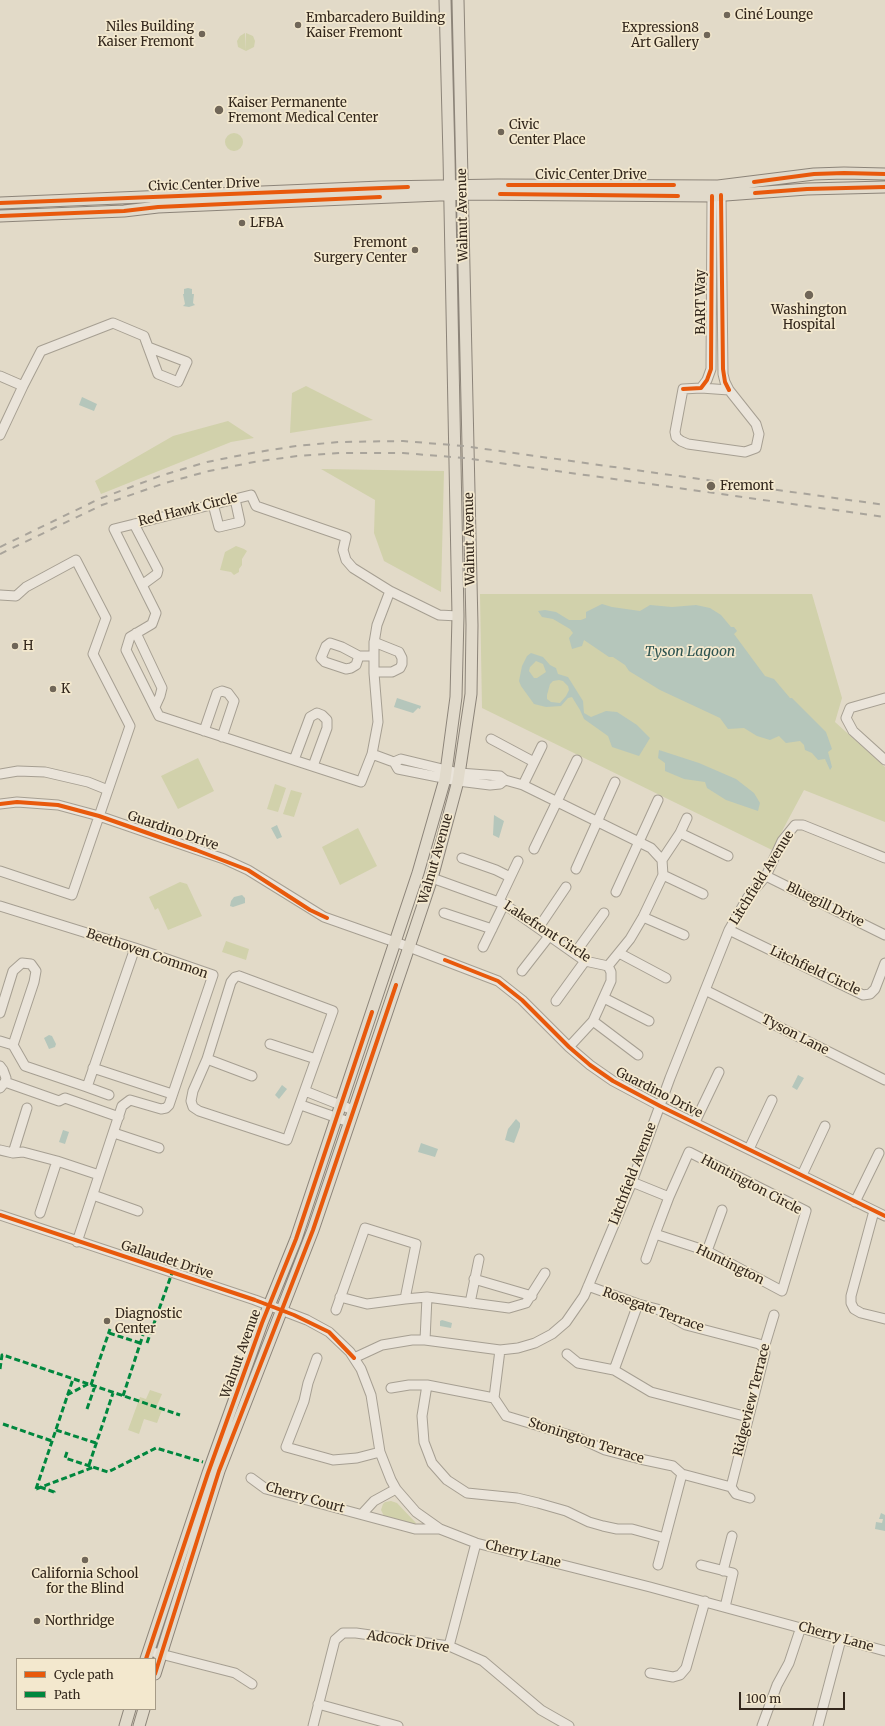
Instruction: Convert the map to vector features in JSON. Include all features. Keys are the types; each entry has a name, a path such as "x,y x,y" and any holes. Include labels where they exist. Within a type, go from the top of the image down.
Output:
{"main road":[{"name":"Walnut Avenue","path":"147,1655 208,1473 296,1239 418,873 445,774 456,697 458,616 445,0"},
{"name":"Walnut Avenue","path":"156,1671 219,1471 313,1230 409,947 432,878 459,777 472,694 472,682 458,0"},
{"name":"Civic Center Drive","path":"717,192 814,174 885,174"},
{"name":"Civic Center Drive","path":"0,203 381,187 449,190 717,192 885,187"},
{"name":"Civic Center Drive","path":"0,216 124,211 158,207 449,190"},
{"path":"0,198 16,203"},
{"path":"0,222 22,215"},
{"path":"125,1726 130,1710"},
{"path":"139,1726 144,1710"}],"street":[{"name":"BART Way","path":"701,388 712,369 717,192"},
{"name":"BART Way","path":"717,192 722,369 724,382 758,428 757,443 756,448 745,452 688,444 681,441 676,436 675,432 679,405 683,389 701,388 729,390"},
{"path":"0,435 41,351 113,323 144,336 158,374 178,382 187,362 148,346"},
{"path":"0,376 23,386"},
{"name":"Red Hawk Circle","path":"142,585 114,529 251,495 256,506 346,537 344,550 346,560 353,568 390,590"},
{"path":"213,504 219,528 240,522 235,499"},
{"path":"134,524 158,570 157,574 142,585 156,613 152,624 130,637 126,650 159,716 361,782 372,754 378,722 374,672 374,642 376,625 390,590 439,615 458,616"},
{"path":"0,596 16,596 26,587 76,560 106,618 93,654 130,726 72,895 0,871"},
{"path":"136,633 162,688 155,707"},
{"path":"374,642 399,652 402,658 400,668 392,672 374,672"},
{"path":"359,656 374,656"},
{"path":"204,730 217,693 222,691 228,693 234,701 222,737"},
{"path":"885,698 850,708 846,718 854,731 885,760"},
{"path":"294,760 310,717 317,714 322,715 327,720 327,728 313,766"},
{"path":"491,739 534,762"},
{"path":"523,785 542,746"},
{"path":"372,754 394,762 401,759 445,774 459,777 495,784 500,784 505,780 523,785 597,823 651,848 662,860"},
{"path":"534,849 577,760"},
{"path":"0,774 18,771 45,772 88,782 108,790"},
{"path":"576,869 615,782"},
{"path":"616,892 658,800"},
{"name":"Guardino Drive","path":"0,804 17,802 58,805 98,816 224,859 248,870 324,917 498,981 522,1000 569,1047 605,1076 660,1106 885,1216"},
{"path":"569,1047 593,1021 611,981 612,972 608,966 619,953 643,917 662,875 662,860 680,833 687,818"},
{"name":"Litchfield Avenue","path":"354,1358 382,1345 425,1340 500,1350 518,1348 535,1343 552,1334 566,1322 579,1305 588,1286 632,1182 729,930 748,897 766,876 782,841 795,825 803,825 885,858"},
{"path":"680,833 728,856"},
{"path":"462,858 496,870 510,877"},
{"path":"484,947 492,929 510,877 518,862"},
{"path":"662,875 703,894"},
{"name":"Bluegill Drive","path":"766,876 885,935"},
{"name":"Lakefront Circle","path":"432,878 502,902 550,934 585,960 608,966"},
{"path":"539,927 566,887"},
{"name":"Beethoven Common","path":"0,906 135,948 213,975 172,1094"},
{"path":"444,913 492,929"},
{"path":"575,953 604,913"},
{"path":"643,917 684,935"},
{"name":"Litchfield Circle","path":"729,930 863,996 870,994 874,989 885,962"},
{"path":"522,971 550,934"},
{"path":"87,1087 135,948"},
{"path":"619,953 666,978"},
{"path":"556,1001 585,960"},
{"path":"0,1013 13,971 22,963 31,964 36,972 34,982 13,1045"},
{"path":"239,976 333,1011 316,1059 287,1140 199,1111 193,1107 191,1102 207,1059 231,982 236,977 239,976"},
{"name":"Tyson Lane","path":"706,990 885,1080"},
{"path":"604,998 649,1020"},
{"path":"593,1021 638,1055"},
{"path":"0,1041 13,1045 25,1066 109,1095"},
{"path":"270,1044 316,1059"},
{"path":"207,1059 252,1076"},
{"path":"0,1066 5,1074 2,1085 59,1101 65,1098 119,1117"},
{"path":"77,1242 122,1106 130,1100 161,1109 166,1108 169,1105 172,1094 93,1068"},
{"path":"694,1122 719,1072"},
{"path":"305,1091 353,1110"},
{"path":"749,1149 772,1100"},
{"path":"300,1104 349,1122"},
{"path":"13,1153 27,1108"},
{"path":"802,1175 825,1126"},
{"path":"114,1132 159,1148"},
{"path":"0,1150 13,1153 23,1152 57,1161 99,1175"},
{"name":"Huntington Circle","path":"669,1197 689,1152 806,1211 782,1290"},
{"path":"855,1202 879,1153"},
{"path":"40,1213 57,1161"},
{"path":"632,1182 669,1197 646,1260"},
{"path":"93,1195 138,1211"},
{"path":"707,1251 722,1210"},
{"path":"874,1211 851,1296 851,1303 854,1309 861,1313 885,1319"},
{"name":"Gallaudet Drive","path":"0,1215 77,1242 270,1305 281,1310"},
{"path":"336,1310 365,1228 416,1244 405,1299"},
{"name":"Huntington","path":"655,1234 707,1251 782,1290"},
{"path":"470,1303 479,1259"},
{"path":"340,1297 366,1304 427,1298 509,1308 526,1303 532,1296 545,1273"},
{"path":"474,1279 532,1296"},
{"name":"Rosegate Terrace","path":"588,1286 638,1304 658,1309 686,1325 759,1344 764,1348"},
{"path":"425,1340 427,1298"},
{"path":"614,1370 638,1304"},
{"name":"Cherry Lane","path":"281,1310 307,1320 329,1332 354,1358 361,1369 371,1395 380,1452 396,1489 416,1512 440,1529 476,1542 705,1601 885,1651"},
{"name":"Ridgeview Terrace","path":"731,1487 765,1353 764,1348 774,1315"},
{"path":"390,1388 409,1385 427,1385 494,1398 500,1350"},
{"path":"567,1354 578,1363 614,1370 651,1392 748,1418"},
{"path":"317,1358 308,1383 308,1402 286,1447 333,1460 356,1458 380,1452"},
{"path":"427,1385 422,1416 424,1442 432,1463 447,1480 467,1493 517,1498 566,1511 589,1522 603,1526 617,1529 632,1529 665,1538"},
{"name":"Stonington Terrace","path":"494,1398 506,1416 578,1438 605,1450 673,1466 682,1474 731,1487 736,1494 750,1498"},
{"path":"658,1565 682,1474"},
{"name":"Cherry Court","path":"251,1478 266,1490 415,1529 440,1529"},
{"name":"Cherry Court","path":"362,1514 374,1501 396,1489"},
{"path":"723,1571 732,1536"},
{"path":"448,1646 476,1542"},
{"path":"701,1565 733,1573 725,1607"},
{"path":"650,1673 673,1677 680,1675 686,1668 705,1601"},
{"path":"762,1726 777,1685 789,1663 801,1627"},
{"name":"Adcock Drive","path":"318,1704 335,1640 343,1633 356,1634 448,1646 483,1661 506,1678 541,1710 569,1726"},
{"path":"818,1726 840,1639"},
{"path":"147,1655 161,1654 235,1673 252,1684"},
{"path":"313,1726 318,1704 398,1726"}],"green space":[{"path":"245,33 246,51 238,47 237,41 240,36"},
{"path":"246,33 253,36 255,41 254,47 246,51"},
{"path":"234,133 240,136 243,142 240,148 234,151 228,148 225,142 228,136"},
{"path":"306,386 373,420 290,433 292,393"},
{"path":"228,421 254,438 231,442 101,494 95,481 173,436"},
{"path":"321,469 444,471 441,592 384,561 374,533 375,500"},
{"path":"236,546 247,551 242,559 242,565 239,572 234,575 231,572 220,570 225,552"},
{"path":"480,594 812,594 842,698 835,722 885,767 885,822 804,790 772,850 482,708"},
{"path":"198,758 214,791 178,809 161,776"},
{"path":"275,784 286,788 278,812 267,809"},
{"path":"291,790 302,793 294,817 283,814"},
{"path":"358,828 377,866 340,885 322,847"},
{"path":"180,882 187,884 202,916 168,930 158,908 155,910 149,897"},
{"path":"226,941 249,949 246,960 222,952"},
{"path":"150,1390 162,1394 156,1408 162,1410 157,1423 144,1419 139,1434 128,1430 140,1397 146,1399"},
{"path":"391,1501 397,1503 416,1523 414,1525 384,1516 381,1510 383,1504"}],"water":[{"path":"184,289 192,289 192,294 194,294 193,303 195,305 189,307 183,306 185,304 183,294"},
{"path":"82,397 97,404 94,411 79,405"},
{"name":"Tyson Lagoon","path":"602,604 640,611 650,605 672,607 696,605 710,608 721,615 731,627 734,627 737,631 734,634 765,676 774,679 790,698 792,698 826,732 832,749 828,752 832,767 830,770 825,759 818,760 812,753 805,750 804,745 800,741 786,743 779,736 770,740 757,736 744,728 728,729 720,718 660,690 629,671 625,665 613,657 609,657 584,640 582,646 572,649 569,638 573,633 570,629 553,619 542,617 538,611 545,610 556,612 569,620 581,620 586,618 586,612"},
{"path":"531,653 543,657 550,665 556,668 558,674 568,677 583,701 584,713 591,717 606,711 617,712 637,725 650,738 639,756 612,747 608,736 584,719 572,697 568,698 561,706 546,707 534,704 519,681 522,666 527,656","holes":["536,661 543,664 546,672 537,678 534,678 529,671 530,667","553,681 563,681 568,686 569,690 560,703 551,702 547,699 550,684"]},
{"path":"397,698 421,706 420,709 418,708 413,713 394,707"},
{"path":"659,750 699,763 736,779 754,793 760,803 758,811 726,800 707,788 705,782 684,779 665,771 665,763 658,758"},
{"path":"494,815 504,821 499,838 493,835"},
{"path":"277,825 282,837 277,839 271,828"},
{"path":"242,895 245,898 245,903 233,907 230,906 234,897"},
{"path":"49,1035 52,1036 56,1044 55,1047 49,1049 44,1038"},
{"path":"798,1075 804,1078 797,1090 792,1087"},
{"path":"282,1085 287,1089 279,1099 275,1095"},
{"path":"516,1119 520,1123 520,1127 514,1143 505,1140 508,1129"},
{"path":"63,1130 69,1132 65,1144 59,1142"},
{"path":"421,1143 438,1149 435,1157 418,1152"},
{"path":"442,1320 452,1323 451,1328 440,1326 440,1321"},
{"path":"881,1513 885,1515 885,1531 875,1529 876,1522 882,1523 883,1519 879,1519"}],"railway":[{"path":"0,547 99,499 163,475 207,462 252,453 296,446 339,442 403,441 464,446 885,505"},
{"path":"0,554 102,505 165,483 209,471 254,462 297,456 340,453 403,453 464,458 885,517"}],"marked path":[{"path":"147,1343 172,1273"},
{"path":"91,1385 110,1329"},
{"path":"109,1333 140,1343"},
{"path":"123,1396 143,1335"},
{"path":"0,1369 2,1355 180,1415"},
{"path":"36,1489 73,1379"},
{"path":"67,1395 88,1384"},
{"path":"87,1409 95,1386"},
{"path":"89,1465 113,1393"},
{"path":"3,1424 52,1441"},
{"path":"56,1430 96,1443"},
{"path":"67,1452 65,1458 108,1472 156,1448 203,1462"},
{"path":"36,1489 94,1467"},
{"path":"40,1487 54,1492 53,1494"}],"cycle path":[{"path":"754,182 814,174 885,174"},
{"path":"508,185 674,185"},
{"path":"0,203 408,187"},
{"path":"755,193 807,189 885,187"},
{"path":"500,194 678,196"},
{"path":"721,195 723,369 725,382 729,390"},
{"path":"683,389 701,388 707,380 711,369 712,196"},
{"path":"0,216 380,197"},
{"path":"0,804 17,802 58,805 99,816 248,870 310,910 327,918"},
{"path":"445,960 498,981 522,1000 569,1047 590,1065 613,1081 660,1106 885,1216"},
{"path":"156,1671 219,1471 313,1230 396,985"},
{"path":"146,1658 208,1473 262,1323 296,1239 372,1012"},
{"path":"0,1215 255,1300 294,1315 329,1332 354,1358"}],"place":[{"name":"Ciné Lounge","path":"727,15"},
{"name":"Embarcadero Building Kaiser Fremont","path":"298,25"},
{"name":"Niles Building Kaiser Fremont","path":"202,34"},
{"name":"Expression8 Art Gallery","path":"707,35"},
{"name":"Kaiser Permanente Fremont Medical Center","path":"219,110"},
{"name":"Civic Center Place","path":"501,132"},
{"name":"LFBA","path":"242,223"},
{"name":"Fremont Surgery Center","path":"415,250"},
{"name":"Washington Hospital","path":"809,295"},
{"name":"Fremont","path":"711,486"},
{"name":"H","path":"15,646"},
{"name":"K","path":"53,689"},
{"name":"Diagnostic Center","path":"107,1321"},
{"name":"California School for the Blind","path":"85,1560"},
{"name":"Northridge","path":"37,1621"}]}
